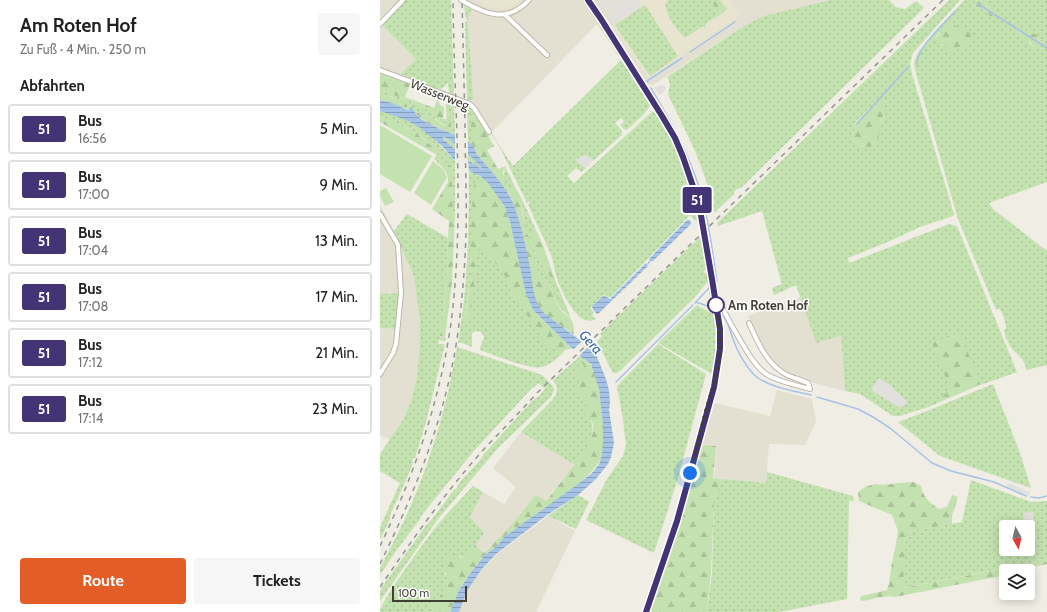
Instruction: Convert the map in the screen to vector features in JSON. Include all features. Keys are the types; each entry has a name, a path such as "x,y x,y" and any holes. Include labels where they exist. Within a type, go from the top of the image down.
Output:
{"street":[{"path":"380,24 403,0"},
{"path":"461,0 486,12 497,15 505,15 519,9 529,0"},
{"path":"588,0 645,88 675,138 699,204 720,329 720,349 716,375 677,521 646,612"},
{"path":"505,15 548,55"},
{"name":"Wasserweg","path":"380,70 470,104 489,132"},
{"path":"380,214 398,245 400,293 396,344 393,353 380,374"},
{"path":"716,301 722,307 742,343 756,364 766,374 779,380 810,389 808,383 788,375 770,362 756,340 749,323"}],"shaded area":[{"path":"380,0 406,0 382,25 416,59 395,78 380,73"},
{"path":"464,0 842,0 824,2 763,16 741,28 653,85 639,83 599,22 488,136 473,109 468,19 472,10 464,6"},
{"path":"477,0 521,0 512,6 499,9 485,6"},
{"path":"609,0 610,4 622,0 641,1 638,8 620,20 617,17 617,21 613,21 608,9 606,11 598,1"},
{"path":"640,0 730,0 739,16 649,79 613,26 638,9"},
{"path":"664,85 666,88 660,95 654,88"},
{"path":"585,155 594,160 586,168 575,160"},
{"path":"380,204 414,276 420,321 417,377 412,399 403,420 390,440 380,435 380,328 396,329 398,293 380,294"},
{"path":"800,297 816,343 841,336 845,391 813,383 785,373 770,360 757,338 748,316"},
{"path":"879,378 890,385 907,401 906,404 900,408 871,390"},
{"path":"777,390 812,399 816,422 805,445 769,444 766,483 714,478 716,446 694,442 706,401 770,416"},
{"path":"521,432 575,465 545,501 535,495 522,514 498,540 483,553 475,545 484,533 470,517 483,492 504,504 516,487 493,468"},
{"path":"1008,483 1030,492 1029,496 1006,487"},
{"path":"1033,512 1034,520 1024,520 1023,513"},
{"path":"548,516 575,531 536,612 459,612 467,591 483,569 496,555"}],"green space":[{"path":"406,0 451,0 454,95 449,93 448,83 440,90 400,74 416,59 382,25"},
{"path":"669,0 711,0 719,12 723,13 706,23 705,28 703,26 685,38 675,27 668,14 665,4"},
{"path":"711,0 720,0 727,9 723,13 719,12"},
{"path":"831,0 889,0 896,7 905,9 916,1 924,8 742,187 735,190 734,194 714,213 710,201 708,186 696,153 668,94 670,84 667,77 741,28 763,16"},
{"path":"949,0 960,0 913,53 910,64 954,214 953,216 920,227 848,258 849,263 949,224 957,226 1017,372 975,387 928,407 900,416 893,416 860,394 845,391 841,336 816,343 796,285 774,295 772,288 782,284 762,211 718,226 717,223","holes":["877,99 886,112 874,144 862,147 852,139 852,135 855,130 854,124"]},
{"path":"964,0 977,0 974,3 975,6 986,11 989,9 981,0 1047,0 1047,182 989,203 993,209 1047,251 1047,365 1026,370 1024,362 1012,349 1006,338 1004,330 1006,329 1006,326 1003,316 1000,309 996,310 958,219 915,70 915,60 919,51","holes":["946,26 956,26 970,43 965,43 965,45 956,49 944,44 938,45 934,42 936,36","1024,29 1028,33 1036,34 1040,41 1034,47 1021,35"]},
{"path":"977,0 984,2 987,7 994,11 995,14 990,16 986,11 975,6 974,3"},
{"path":"645,5 678,56 650,76 615,25"},
{"path":"464,6 472,10 468,19 473,100 467,100 465,22 467,22 467,19"},
{"path":"599,22 652,103 644,114 628,129 625,130 620,125 624,122 621,118 615,123 622,131 622,135 594,160 585,155 575,160 586,168 581,172 576,168 567,176 574,183 655,109 673,141 683,163 695,200 697,222 690,215 611,297 603,295 591,307 594,313 592,316 596,319 589,321 582,319 576,314 566,298 556,276 551,255 528,204 530,203 529,201 527,203 491,133 513,166 621,60 597,23"},
{"path":"949,24 962,28 972,35 970,43 965,43 965,51 960,51 957,49 955,52 950,53 945,47 947,46 944,44 938,45 934,42 934,39 940,33 940,30"},
{"path":"1015,26 1030,33 1036,34 1040,41 1037,46 1034,47 1030,42 1025,41 1021,35 1014,30"},
{"path":"380,73 410,84 405,97 434,108 439,95 438,98 440,105 444,107 443,120 410,101 380,90"},
{"path":"380,90 410,101 428,110 431,114 440,119 446,119 447,124 445,126 436,119 424,117 419,112 416,114 407,109 407,105 393,97 380,94"},
{"path":"380,94 401,101 407,105 407,109 380,100"},
{"path":"447,98 454,100 455,136 451,133 451,120 446,109"},
{"path":"877,99 881,99 884,103 886,112 874,145 867,147 856,145 852,139 852,135 855,130 854,125"},
{"path":"467,106 473,109 471,114 471,144 468,142"},
{"path":"446,109 451,120 451,133 429,124 416,114 419,112 424,117 432,118 445,126 447,124"},
{"path":"473,109 494,146 487,150 498,169 505,166 503,172 503,182 500,183 471,144 471,114"},
{"path":"380,111 404,119 418,126 433,138 455,161 455,218 453,212 451,166 442,160 438,163 434,159 438,153 414,131 384,118 380,119"},
{"path":"384,118 414,131 436,150 438,153 437,155 380,122 380,119"},
{"path":"380,125 432,156 410,192 380,174"},
{"path":"442,137 465,151 484,171 469,161"},
{"path":"442,160 451,166 453,212 455,218 452,282 445,337 440,336 445,296 449,221 432,209 448,182 447,174 438,163"},
{"path":"433,161 444,170 447,177 431,205 414,193"},
{"path":"505,166 515,187 510,187 508,193 500,183 503,182"},
{"path":"469,170 480,176 488,183 484,183 472,232 470,254 471,275 465,315 466,320 470,317 478,245 481,244 486,255 494,261 508,280 512,295 558,354 561,355 545,366 536,367 520,364 480,350 484,337 481,332 477,331 472,333 472,347 458,343 464,300 467,257"},
{"path":"478,181 488,183 505,207 510,222 526,294 533,310 572,348 565,350 561,355 558,354 554,347 548,349 527,315 512,295 508,280 494,261 486,255 481,244 478,245 470,317 467,321 465,319 471,275 470,254 473,188 475,182"},
{"path":"510,187 515,187 521,197 522,213 539,276 549,282 558,306 573,323 574,335 547,316 535,301 522,232 516,210 508,193"},
{"path":"386,188 394,202 385,206 380,196 380,191"},
{"path":"521,197 536,230 531,235 534,249 548,274 551,277 554,277 571,318 560,308 549,282 539,276 527,237"},
{"path":"407,214 448,238 445,296 440,337 446,338 445,341 439,340 438,344 445,344 426,422 415,458 413,458 413,463 380,540 380,527 400,483 380,471 380,454 403,420 412,399 417,377 420,343 420,321 414,276 394,231"},
{"path":"536,230 554,277 551,277 548,274 532,243 531,235"},
{"path":"701,236 707,269 704,270 704,273 707,273 709,280 696,296 620,371 613,373 597,342 602,336 600,334"},
{"path":"399,293 396,329 380,328 380,294"},
{"path":"697,305 714,315 716,359 712,374 658,343"},
{"path":"960,332 980,384 925,408 923,404 940,399 950,389 932,342"},
{"path":"658,344 706,374 678,478 654,553 586,520 607,479 623,456 626,445 617,386"},
{"path":"457,347 542,375 553,386 554,390 551,397 498,448 438,519 380,601 382,587 427,524 483,455 532,401 545,389 539,383 532,388 473,452 421,516 380,575 380,568 411,505 433,447 449,387"},
{"path":"580,356 586,359 582,362 584,367 581,384 581,399 587,404 586,406 593,430 588,444 589,448 575,465 521,432 555,396 557,390 553,380"},
{"path":"586,359 593,369 597,380 604,430 602,456 596,466 573,488 543,511 504,537 498,545 485,555 459,590 450,612 430,612 448,583 444,570 446,559 453,556 466,558 475,545 484,553 511,525 535,495 546,501 588,448 593,432 593,425 583,410 587,404 578,394 577,389 581,384 576,380 578,373 584,367 582,362"},
{"path":"993,384 1019,450 1031,488 940,456 898,422"},
{"path":"700,444 716,446 713,478 722,479 714,500 711,573 707,612 648,612 685,502"},
{"path":"767,472 853,496 854,501 849,501 847,599 779,612 707,612 712,573 714,499 722,479 766,483"},
{"path":"971,480 1031,502 1047,501 1047,560 1026,564 999,564 999,569 902,588 906,532 962,522"},
{"path":"914,482 921,486 927,499 939,509 947,507 952,495 958,497 952,516 952,524 906,532 903,588 999,569 999,576 895,597 882,597 861,601 860,598 862,596 887,590 898,531 892,515 859,501 858,492 865,487 875,484 883,485"},
{"path":"473,486 483,492 470,517 484,533 466,558 460,556 444,573 448,579 448,583 430,612 380,612 396,582 426,540 443,518"},
{"path":"578,495 589,502 576,529 548,516"},
{"path":"1047,560 1047,564 1035,567 1035,564 1026,564"}],"water":[{"path":"380,100 392,103 410,111 410,108 412,107 416,114 422,119 464,139 474,147 477,154 498,179 513,202 523,233 533,290 538,305 545,314 589,347 597,357 609,390 609,410 614,443 608,464 595,480 578,495 547,515 496,554 482,569 467,591 459,612 450,612 459,590 485,555 498,545 504,537 592,473 599,464 603,446 603,425 599,389 591,364 580,356 533,310 526,294 510,222 505,207 488,183 480,176 455,161 442,146 419,127 406,120 380,111","holes":["443,137 464,151 483,170 469,161 443,139"]},
{"path":"687,220 690,220 691,224 653,261 650,261 649,259"},
{"path":"646,263 648,266 599,313 597,314 593,310 592,306 603,296 610,299"}],"pier":[{"path":"455,133 468,140 468,158 455,147"},
{"path":"455,147 468,159 469,173 455,163"},
{"path":"583,340 590,345 578,357 572,351"}],"waterway":[{"path":"978,4 1047,48"},
{"path":"917,64 918,58 926,43 955,11"},
{"path":"690,52 735,22"},
{"path":"648,82 647,81 682,58"},
{"path":"857,124 908,67"},
{"path":"651,88 671,123 694,171 704,207 716,281"},
{"path":"695,303 710,287"},
{"path":"696,302 713,308"},
{"path":"616,382 693,305"},
{"path":"721,314 727,322 740,355 754,375 777,387 811,395"},
{"path":"817,397 858,409 873,417 890,428 932,463 951,471 994,482 1026,496"},
{"path":"1031,497 1039,498 1047,496"}],"railway":[{"path":"380,546 415,465 433,409 451,323 455,283 458,202 453,0"},
{"path":"380,564 417,482 437,426 452,368 457,339 466,246 462,0"},
{"path":"380,587 443,498 485,448 537,393 943,0"}],"bus line":[{"name":"51","path":"588,0 662,116 675,138 683,157 699,204 720,329 719,364 714,387 677,521 646,612"}],"place":[{"name":"Am Roten Hof","path":"716,305"}],"route":[{"path":"690,473 719,364 720,329 718,315 716,301 720,304 716,305"}],"water label":[{"name":"Gera","path":"591,342"}]}
